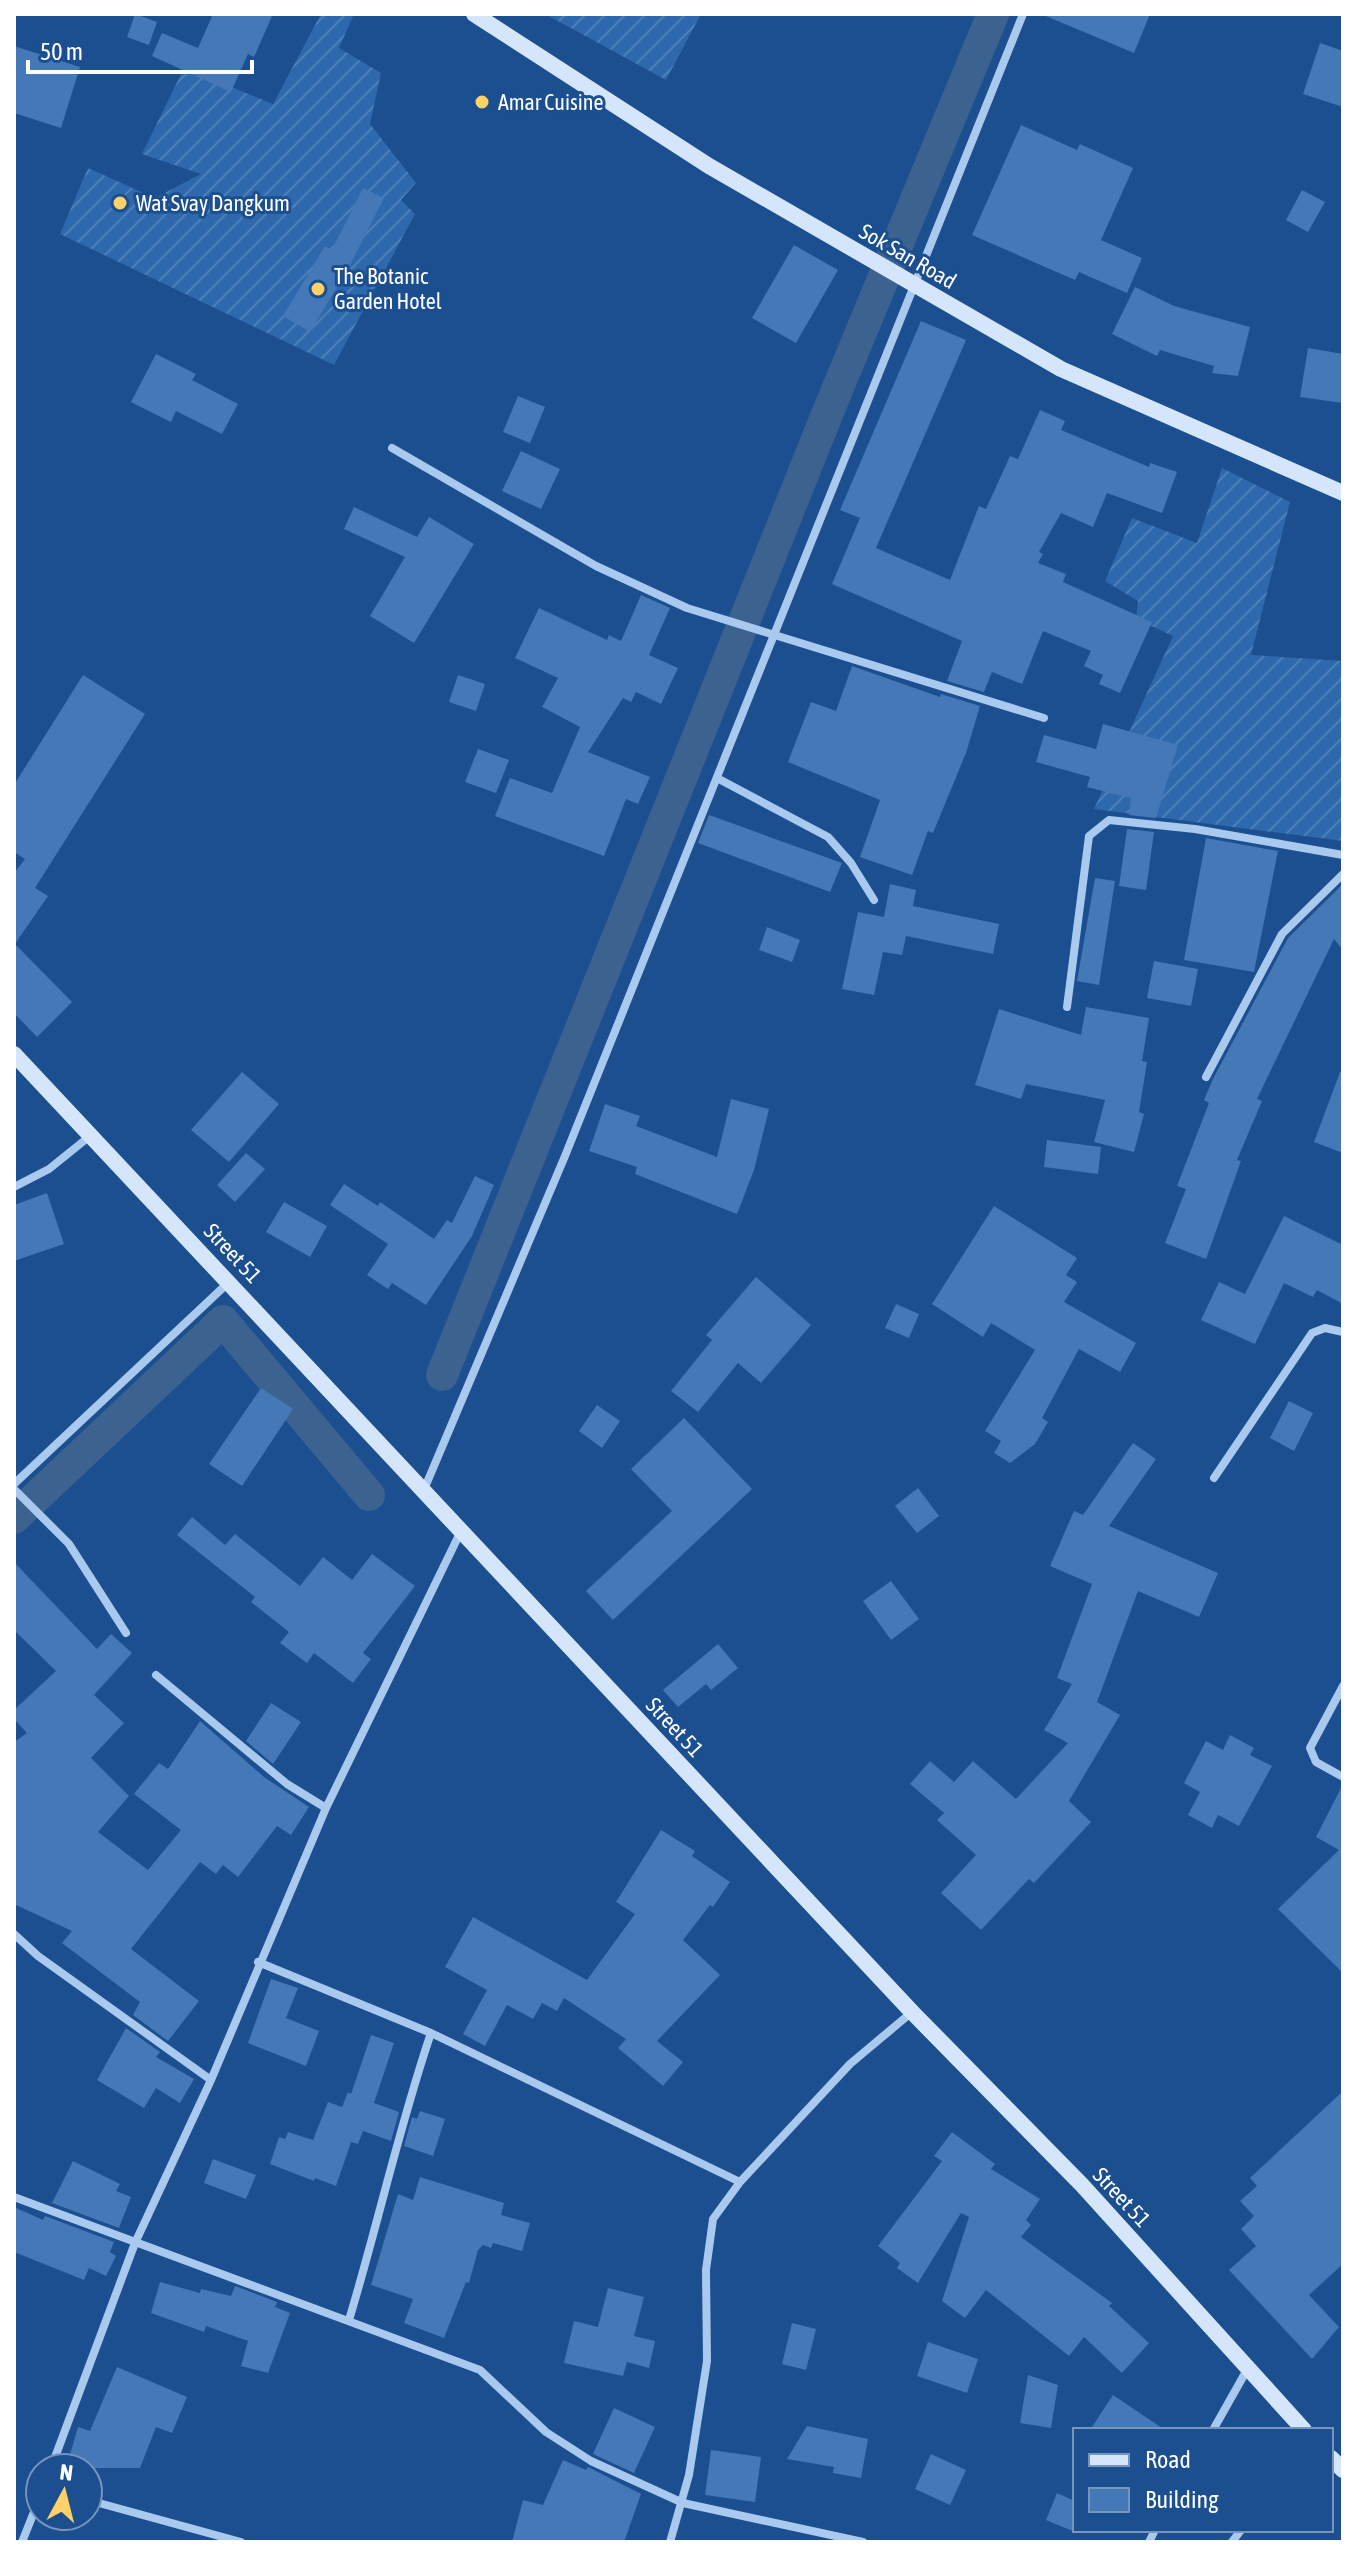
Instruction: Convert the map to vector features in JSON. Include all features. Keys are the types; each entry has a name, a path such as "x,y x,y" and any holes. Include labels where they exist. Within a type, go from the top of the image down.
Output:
{"main road":[{"name":"Sok San Road","path":"474,14 709,166 1061,369 1343,493"},
{"name":"Street 51","path":"14,1054 912,2012 1082,2185 1302,2428"}],"street":[{"path":"423,1492 565,1156 774,636 909,282 1023,14"},
{"path":"392,448 596,566 728,623 1044,718"},
{"path":"717,778 828,837 851,863 874,900"},
{"path":"1067,1007 1089,836 1109,820 1195,829 1343,855"},
{"path":"1206,1077 1282,934 1343,874"},
{"path":"14,1187 49,1169 90,1136"},
{"path":"126,1633 82,1562 16,1489 230,1281"},
{"path":"1214,1478 1312,1333 1325,1328 1343,1332"},
{"path":"57,2452 135,2243 211,2080 258,1962 326,1808 461,1530"},
{"path":"156,1675 287,1784 326,1808"},
{"path":"1343,1686 1310,1748 1316,1762 1343,1777"},
{"path":"14,1934 38,1956 211,2080"},
{"path":"258,1962 431,2033 740,2182"},
{"path":"670,2542 683,2503 707,2361 707,2244 719,2208 850,2064 912,2012"},
{"path":"349,2320 381,2214 408,2102 431,2033"},
{"path":"14,2197 480,2370 546,2432 591,2461 683,2503 863,2542"},
{"path":"1214,2428 1249,2368"},
{"path":"104,2504 241,2542"}],"shaded area":[{"path":"321,14 354,14 339,48 381,73 370,124 416,183 401,200 415,214 334,365 60,234 88,168 155,198 201,174 142,154 184,68 273,104"},
{"path":"545,14 701,14 666,80"},
{"path":"1222,468 1290,502 1251,655 1343,661 1343,841 1094,809 1173,636 1136,619 1138,601 1105,581 1132,518 1197,543"}],"building":[{"path":"135,14 157,22 149,45 127,37"},
{"path":"213,14 273,14 254,57 248,54 231,92 152,56 162,33 198,48"},
{"path":"1041,14 1150,14 1134,53"},
{"path":"1320,43 1343,51 1343,107 1303,94"},
{"path":"14,46 80,67 61,128 14,113"},
{"path":"1021,125 1077,150 1080,144 1133,168 1101,240 1142,258 1127,293 1079,272 1075,280 972,235"},
{"name":"The Botanic Garden Hotel","path":"363,188 384,198 347,271 310,332 283,316 325,246 332,250"},
{"path":"1302,190 1325,202 1308,232 1286,220"},
{"path":"794,245 838,270 796,343 752,318"},
{"path":"1135,287 1174,306 1250,327 1238,376 1212,373 1214,366 1160,350 1157,356 1112,334"},
{"path":"921,321 966,340 876,548 950,580 979,506 986,509 1010,456 1018,459 1040,410 1065,421 1061,430 1149,467 1150,463 1177,472 1162,513 1107,493 1093,527 1061,513 1039,552 1043,554 1038,563 1066,574 1063,582 1152,622 1120,693 1099,684 1103,675 1084,666 1091,651 1043,631 1022,684 992,672 984,692 947,681 962,641 832,584 860,518 840,510"},
{"path":"1308,348 1343,354 1343,403 1300,397"},
{"path":"156,354 196,374 192,380 238,404 222,434 176,411 171,422 131,402"},
{"path":"518,396 545,407 530,443 503,432"},
{"path":"521,451 560,469 541,509 502,491"},
{"path":"354,507 417,537 429,517 474,544 414,643 370,616 405,557 344,529"},
{"path":"641,595 670,608 649,655 678,668 661,704 636,692 631,702 623,698 588,752 650,777 638,804 626,799 604,856 495,816 510,778 552,793 580,727 542,707 558,678 515,658 539,608 607,640 609,635 621,641"},
{"path":"852,666 940,697 941,694 980,706 966,753 933,833 928,831 912,875 860,857 880,800 788,762 811,702 836,711"},
{"path":"83,675 145,714 35,888 48,896 15,944 72,1002 37,1037 14,1013 14,873 25,859 14,852 14,785"},
{"path":"458,675 485,684 476,711 449,702"},
{"path":"1103,724 1178,745 1156,818 1129,815 1131,798 1087,787 1090,777 1036,762 1044,735 1096,749"},
{"path":"478,749 509,760 496,793 465,782"},
{"path":"709,815 842,863 830,892 698,843"},
{"path":"1127,829 1154,832 1146,890 1119,886"},
{"path":"1206,838 1278,851 1254,972 1184,960"},
{"path":"1095,878 1115,881 1099,985 1077,981"},
{"path":"890,884 916,890 913,906 999,924 993,954 906,936 902,955 883,952 874,995 842,989 858,912 884,917"},
{"path":"1343,884 1343,950 1334,939 1257,1099 1262,1101 1237,1160 1241,1161 1206,1259 1165,1243 1186,1189 1177,1186 1209,1103 1204,1100 1213,1079 1288,938"},
{"path":"767,927 800,940 792,962 759,950"},
{"path":"1154,961 1198,969 1191,1006 1147,998"},
{"path":"1086,1007 1149,1018 1142,1061 1147,1062 1139,1112 1144,1114 1134,1152 1094,1142 1105,1100 1026,1084 1021,1099 975,1085 999,1009 1081,1035"},
{"path":"242,1072 279,1104 229,1162 191,1130"},
{"path":"1340,1072 1343,1072 1343,1153 1314,1142"},
{"path":"731,1099 769,1109 754,1170 737,1214 635,1174 637,1167 589,1151 605,1104 640,1116 636,1126 717,1157"},
{"path":"1047,1140 1101,1147 1098,1174 1044,1167"},
{"path":"246,1153 265,1169 235,1202 217,1185"},
{"path":"475,1176 494,1185 472,1236 426,1305 392,1283 388,1289 367,1275 388,1244 330,1205 344,1184 378,1206 380,1202 434,1239 447,1220 452,1223"},
{"path":"47,1193 64,1244 14,1261 14,1205"},
{"path":"284,1202 327,1226 310,1257 266,1232"},
{"path":"994,1206 1077,1258 1066,1275 1077,1282 1064,1302 1136,1343 1120,1372 1079,1349 1042,1418 1048,1422 1035,1444 1010,1463 994,1453 1001,1441 985,1431 1035,1350 991,1323 983,1337 932,1304"},
{"path":"1284,1216 1343,1245 1343,1304 1317,1290 1313,1297 1284,1283 1255,1344 1201,1320 1219,1282 1245,1294"},
{"path":"756,1277 811,1325 761,1383 738,1363 698,1412 671,1391 712,1340 706,1335"},
{"path":"896,1304 919,1314 909,1338 885,1328"},
{"path":"261,1388 293,1409 242,1486 209,1464"},
{"path":"1289,1401 1313,1413 1294,1451 1270,1438"},
{"path":"597,1405 620,1421 602,1448 579,1431"},
{"path":"684,1418 752,1489 613,1620 586,1591 672,1511 631,1469"},
{"path":"1133,1443 1156,1459 1109,1526 1218,1573 1199,1617 1138,1591 1097,1702 1120,1715 1069,1801 1091,1822 1034,1883 1029,1879 981,1930 941,1893 976,1855 937,1820 944,1813 910,1784 930,1761 954,1782 973,1761 1016,1799 1068,1743 1044,1730 1072,1684 1057,1678 1092,1584 1050,1566 1074,1511 1083,1515"},
{"path":"918,1488 939,1516 917,1533 895,1506"},
{"path":"192,1517 225,1545 235,1534 300,1586 323,1557 352,1580 372,1554 415,1586 363,1653 371,1659 353,1683 314,1653 307,1663 280,1643 289,1632 251,1602 255,1597 177,1535"},
{"path":"14,1562 97,1649 111,1634 132,1653 94,1695 124,1723 91,1758 129,1796 98,1832 148,1870 181,1830 134,1794 159,1763 168,1769 200,1721 264,1777 309,1807 291,1835 277,1826 238,1877 223,1865 216,1874 200,1862 131,1949 199,2001 168,2041 133,2015 140,2002 62,1943 72,1931 14,1904 14,1742 27,1733 14,1719 14,1710 56,1671 14,1630"},
{"path":"891,1581 919,1619 891,1640 863,1601"},
{"path":"718,1644 738,1668 711,1690 706,1684 678,1707 663,1690"},
{"path":"271,1703 301,1722 273,1764 246,1741"},
{"path":"1230,1735 1254,1748 1250,1755 1272,1766 1239,1826 1218,1815 1212,1828 1188,1815 1200,1792 1184,1783 1206,1741 1223,1750"},
{"path":"1343,1784 1343,1973 1278,1909 1339,1850 1316,1837"},
{"path":"661,1830 695,1851 692,1856 730,1882 713,1907 710,1905 683,1940 720,1975 657,2041 683,2062 663,2086 618,2048 626,2039 564,1998 557,2011 542,2003 533,2019 507,2005 485,2046 463,2034 487,1990 445,1967 473,1917 587,1980 635,1914 616,1902"},
{"path":"271,1979 298,1988 286,2018 319,2031 306,2066 248,2043"},
{"path":"126,2028 160,2052 156,2057 194,2079 180,2103 156,2088 144,2108 97,2080"},
{"path":"371,2035 394,2043 374,2103 399,2112 391,2141 363,2131 358,2144 351,2142 336,2186 270,2164 279,2137 285,2139 288,2132 313,2140 328,2102 342,2107 348,2092 351,2094"},
{"path":"1343,2091 1343,2264 1309,2295 1339,2327 1312,2359 1229,2270 1256,2246 1241,2229 1254,2216 1240,2201 1257,2186 1250,2178"},
{"path":"420,2111 445,2119 433,2156 404,2146 412,2117 417,2119"},
{"path":"952,2132 995,2164 991,2169 1040,2199 1026,2220 1031,2225 1021,2237 1112,2303 1109,2306 1149,2343 1122,2373 1084,2337 1069,2356 986,2290 965,2318 942,2301 969,2217 961,2213 918,2283 897,2268 900,2263 878,2246 942,2161 934,2156"},
{"path":"213,2159 256,2175 246,2199 204,2183"},
{"path":"73,2161 120,2184 116,2191 131,2197 119,2228 52,2203"},
{"path":"420,2177 504,2203 501,2215 530,2223 522,2251 493,2243 491,2248 483,2245 478,2250 469,2283 466,2282 444,2338 404,2323 413,2299 371,2285 398,2194 413,2200"},
{"path":"14,2207 43,2220 45,2216 114,2242 110,2252 116,2256 106,2276 89,2268 84,2280 14,2252"},
{"path":"160,2282 200,2293 201,2289 231,2296 235,2286 277,2302 275,2307 290,2313 268,2373 241,2366 248,2341 206,2326 204,2332 151,2313"},
{"path":"608,2288 644,2297 634,2336 655,2341 649,2368 627,2362 623,2376 564,2363 574,2321 598,2327"},
{"path":"792,2323 816,2329 806,2370 782,2364"},
{"path":"928,2342 978,2359 967,2393 917,2376"},
{"path":"117,2367 187,2397 172,2433 156,2427 140,2468 104,2468 104,2452 71,2452 78,2427 90,2431"},
{"path":"1028,2375 1058,2385 1051,2428 1020,2423"},
{"path":"1113,2395 1162,2428 1091,2428"},
{"path":"614,2408 655,2427 634,2473 593,2454"},
{"path":"807,2426 868,2439 861,2478 833,2473 834,2467 787,2459"},
{"path":"711,2450 761,2457 755,2502 705,2495"},
{"path":"931,2454 966,2470 950,2505 915,2489"},
{"path":"563,2460 586,2470 588,2467 641,2494 624,2542 512,2542 523,2500 543,2505"},
{"path":"1057,2493 1073,2500 1073,2531 1046,2520"}],"waterway":[{"path":"442,1375 830,407 993,14"},
{"path":"14,1518 223,1321 369,1495"}],"place":[{"name":"Amar Cuisine","path":"482,102"},
{"name":"Wat Svay Dangkum","path":"120,203"},
{"name":"The Botanic Garden Hotel","path":"318,289"}]}
